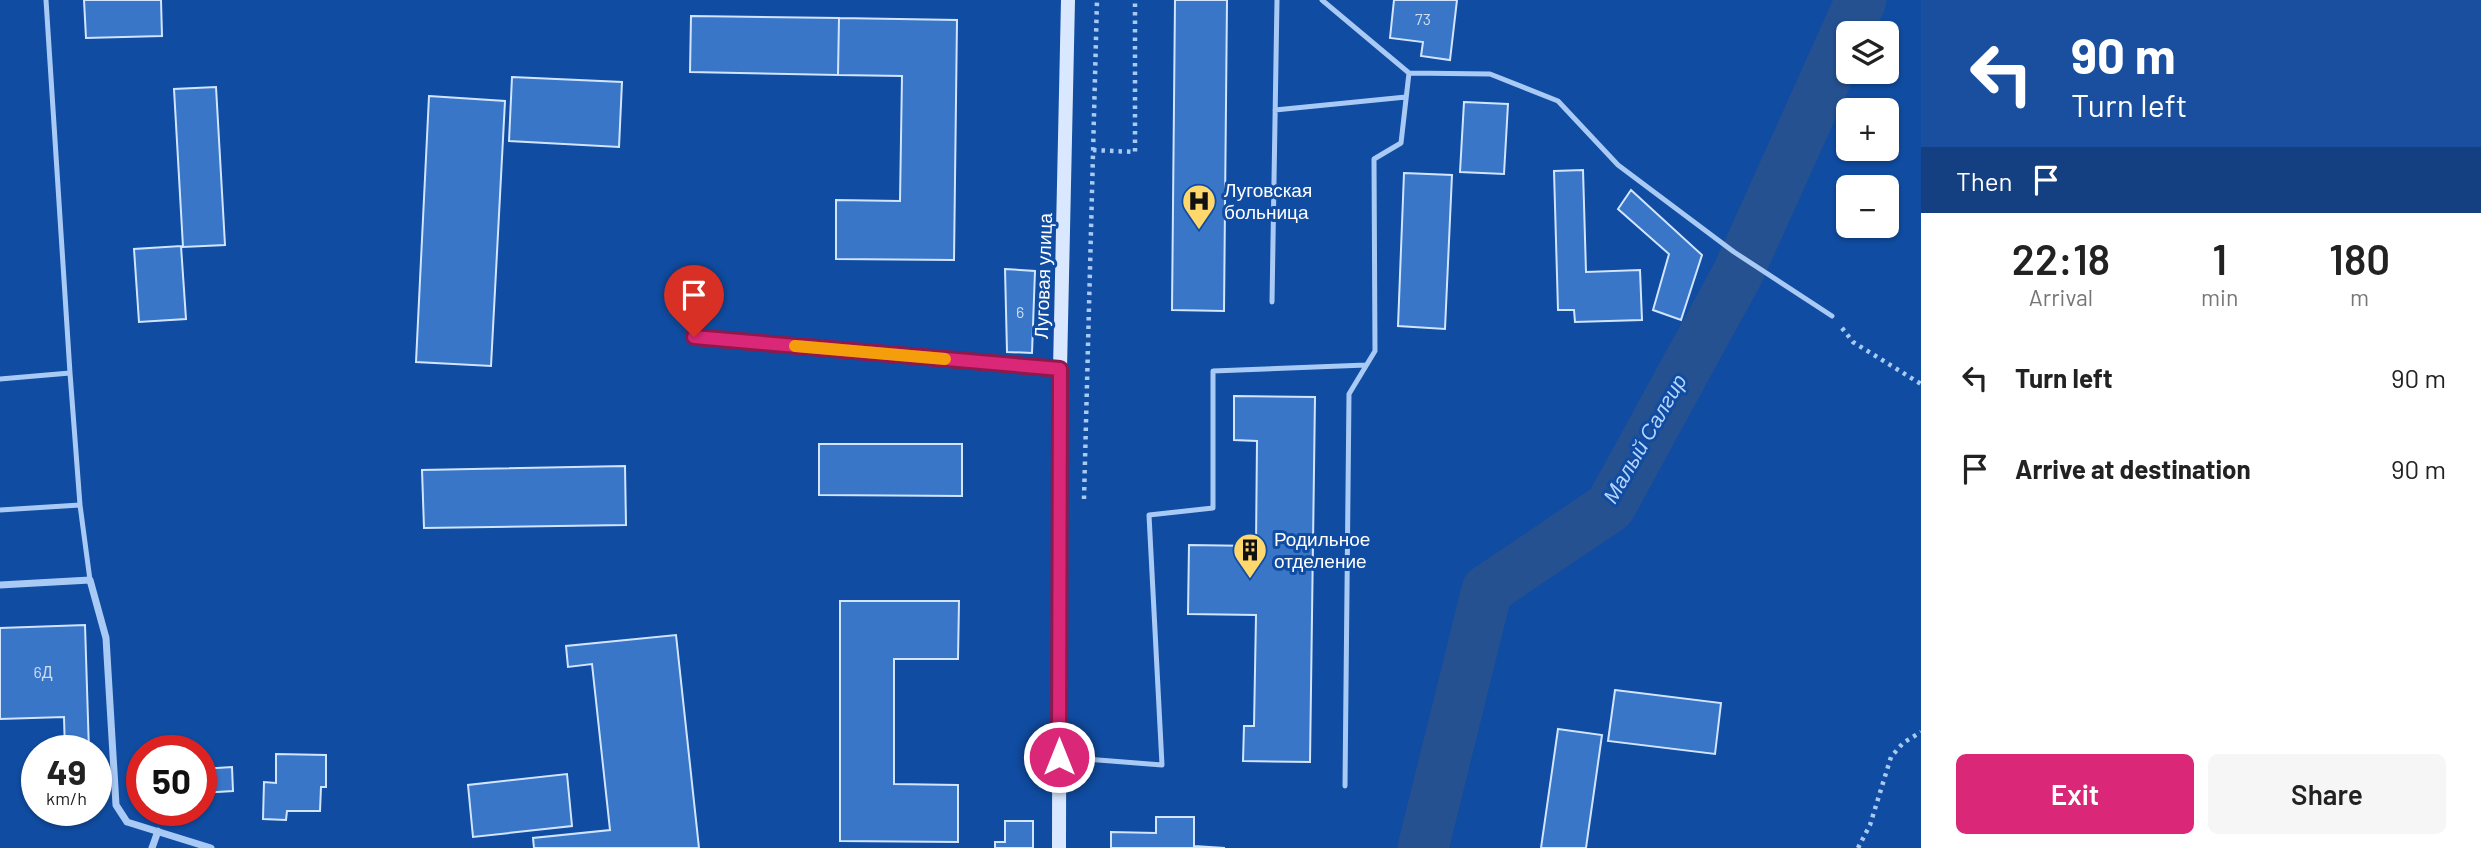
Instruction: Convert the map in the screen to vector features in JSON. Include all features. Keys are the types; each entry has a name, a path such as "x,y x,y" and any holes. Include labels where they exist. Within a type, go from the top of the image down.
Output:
{"main road":[{"name":"Луговая улица","path":"1059,848 1060,369 1068,0"}],"street":[{"path":"0,585 90,580 106,638 116,805 127,822 211,848"},
{"path":"152,848 158,831"}],"lane":[{"path":"46,0 80,505 90,580"},
{"path":"1272,302 1277,0"},
{"path":"1322,0 1409,74 1490,74 1558,101 1618,165 1734,252 1832,316"},
{"path":"1345,786 1349,394 1375,351 1374,159 1401,143 1409,74"},
{"path":"1275,110 1406,96"},
{"path":"686,291 694,337 1060,369"},
{"path":"1059,757 1162,765 1149,516 1213,508 1213,371 1366,365"},
{"path":"0,379 70,373"},
{"path":"0,510 80,505"}],"path":[{"path":"1083,510 1097,0"},
{"path":"1093,150 1135,152 1135,0"},
{"path":"1832,316 1853,342 1921,384"},
{"path":"1858,848 1870,825 1891,757 1903,743 1921,733"}],"building":[{"path":"84,0 161,0 162,36 86,38"},
{"name":"Луговская больница","path":"1175,0 1227,0 1224,311 1172,310"},
{"path":"1394,0 1457,0 1450,60 1421,56 1423,42 1390,38"},
{"path":"691,16 839,18 838,75 690,72"},
{"path":"839,18 957,20 954,260 836,259 836,200 900,201 902,76 838,75"},
{"path":"512,77 622,82 619,147 509,141"},
{"path":"216,87 225,245 183,247 174,89"},
{"path":"429,96 505,101 491,366 416,362"},
{"path":"1464,102 1508,104 1504,174 1460,172"},
{"path":"1583,170 1586,272 1640,270 1642,320 1575,322 1574,310 1558,310 1554,171"},
{"path":"1404,173 1452,175 1445,329 1398,326"},
{"path":"1631,190 1702,255 1681,320 1653,310 1669,254 1618,209"},
{"path":"181,246 186,319 139,322 134,249"},
{"path":"1005,269 1035,271 1032,353 1007,352"},
{"name":"Родильное отделение","path":"1234,396 1315,397 1310,762 1243,761 1244,726 1254,726 1256,615 1188,614 1189,545 1256,546 1257,441 1234,440"},
{"path":"819,444 962,444 962,496 819,495"},
{"path":"625,466 626,525 424,528 422,470"},
{"path":"840,601 959,601 958,659 894,659 894,784 958,785 958,842 840,841"},
{"path":"85,625 88,735 65,735 64,717 0,719 0,628"},
{"path":"676,635 699,848 534,848 533,838 610,830 592,664 568,667 566,646"},
{"path":"1615,690 1721,703 1715,754 1608,741"},
{"path":"1558,729 1602,735 1586,848 1541,848"},
{"path":"276,754 326,755 326,787 321,787 320,811 287,811 286,820 263,819 264,782 276,783"},
{"path":"232,767 233,791 217,792 217,768"},
{"path":"567,774 572,826 473,837 468,785"},
{"path":"1156,817 1194,817 1194,846 1225,848 1111,848 1111,832 1156,833"},
{"path":"1005,821 1033,821 1033,848 995,848 995,842 1005,842"}],"waterway":[{"name":"Малый Салгир","path":"1423,848 1487,590 1610,507 1738,273 1861,0"}],"slow traffic":[{"path":"795,346 945,359"}],"place":[{"name":"Луговская больница","path":"1199,231"},
{"name":"Родильное отделение","path":"1250,580"}],"route":[{"path":"694,337 1060,369 1059,757"}]}
